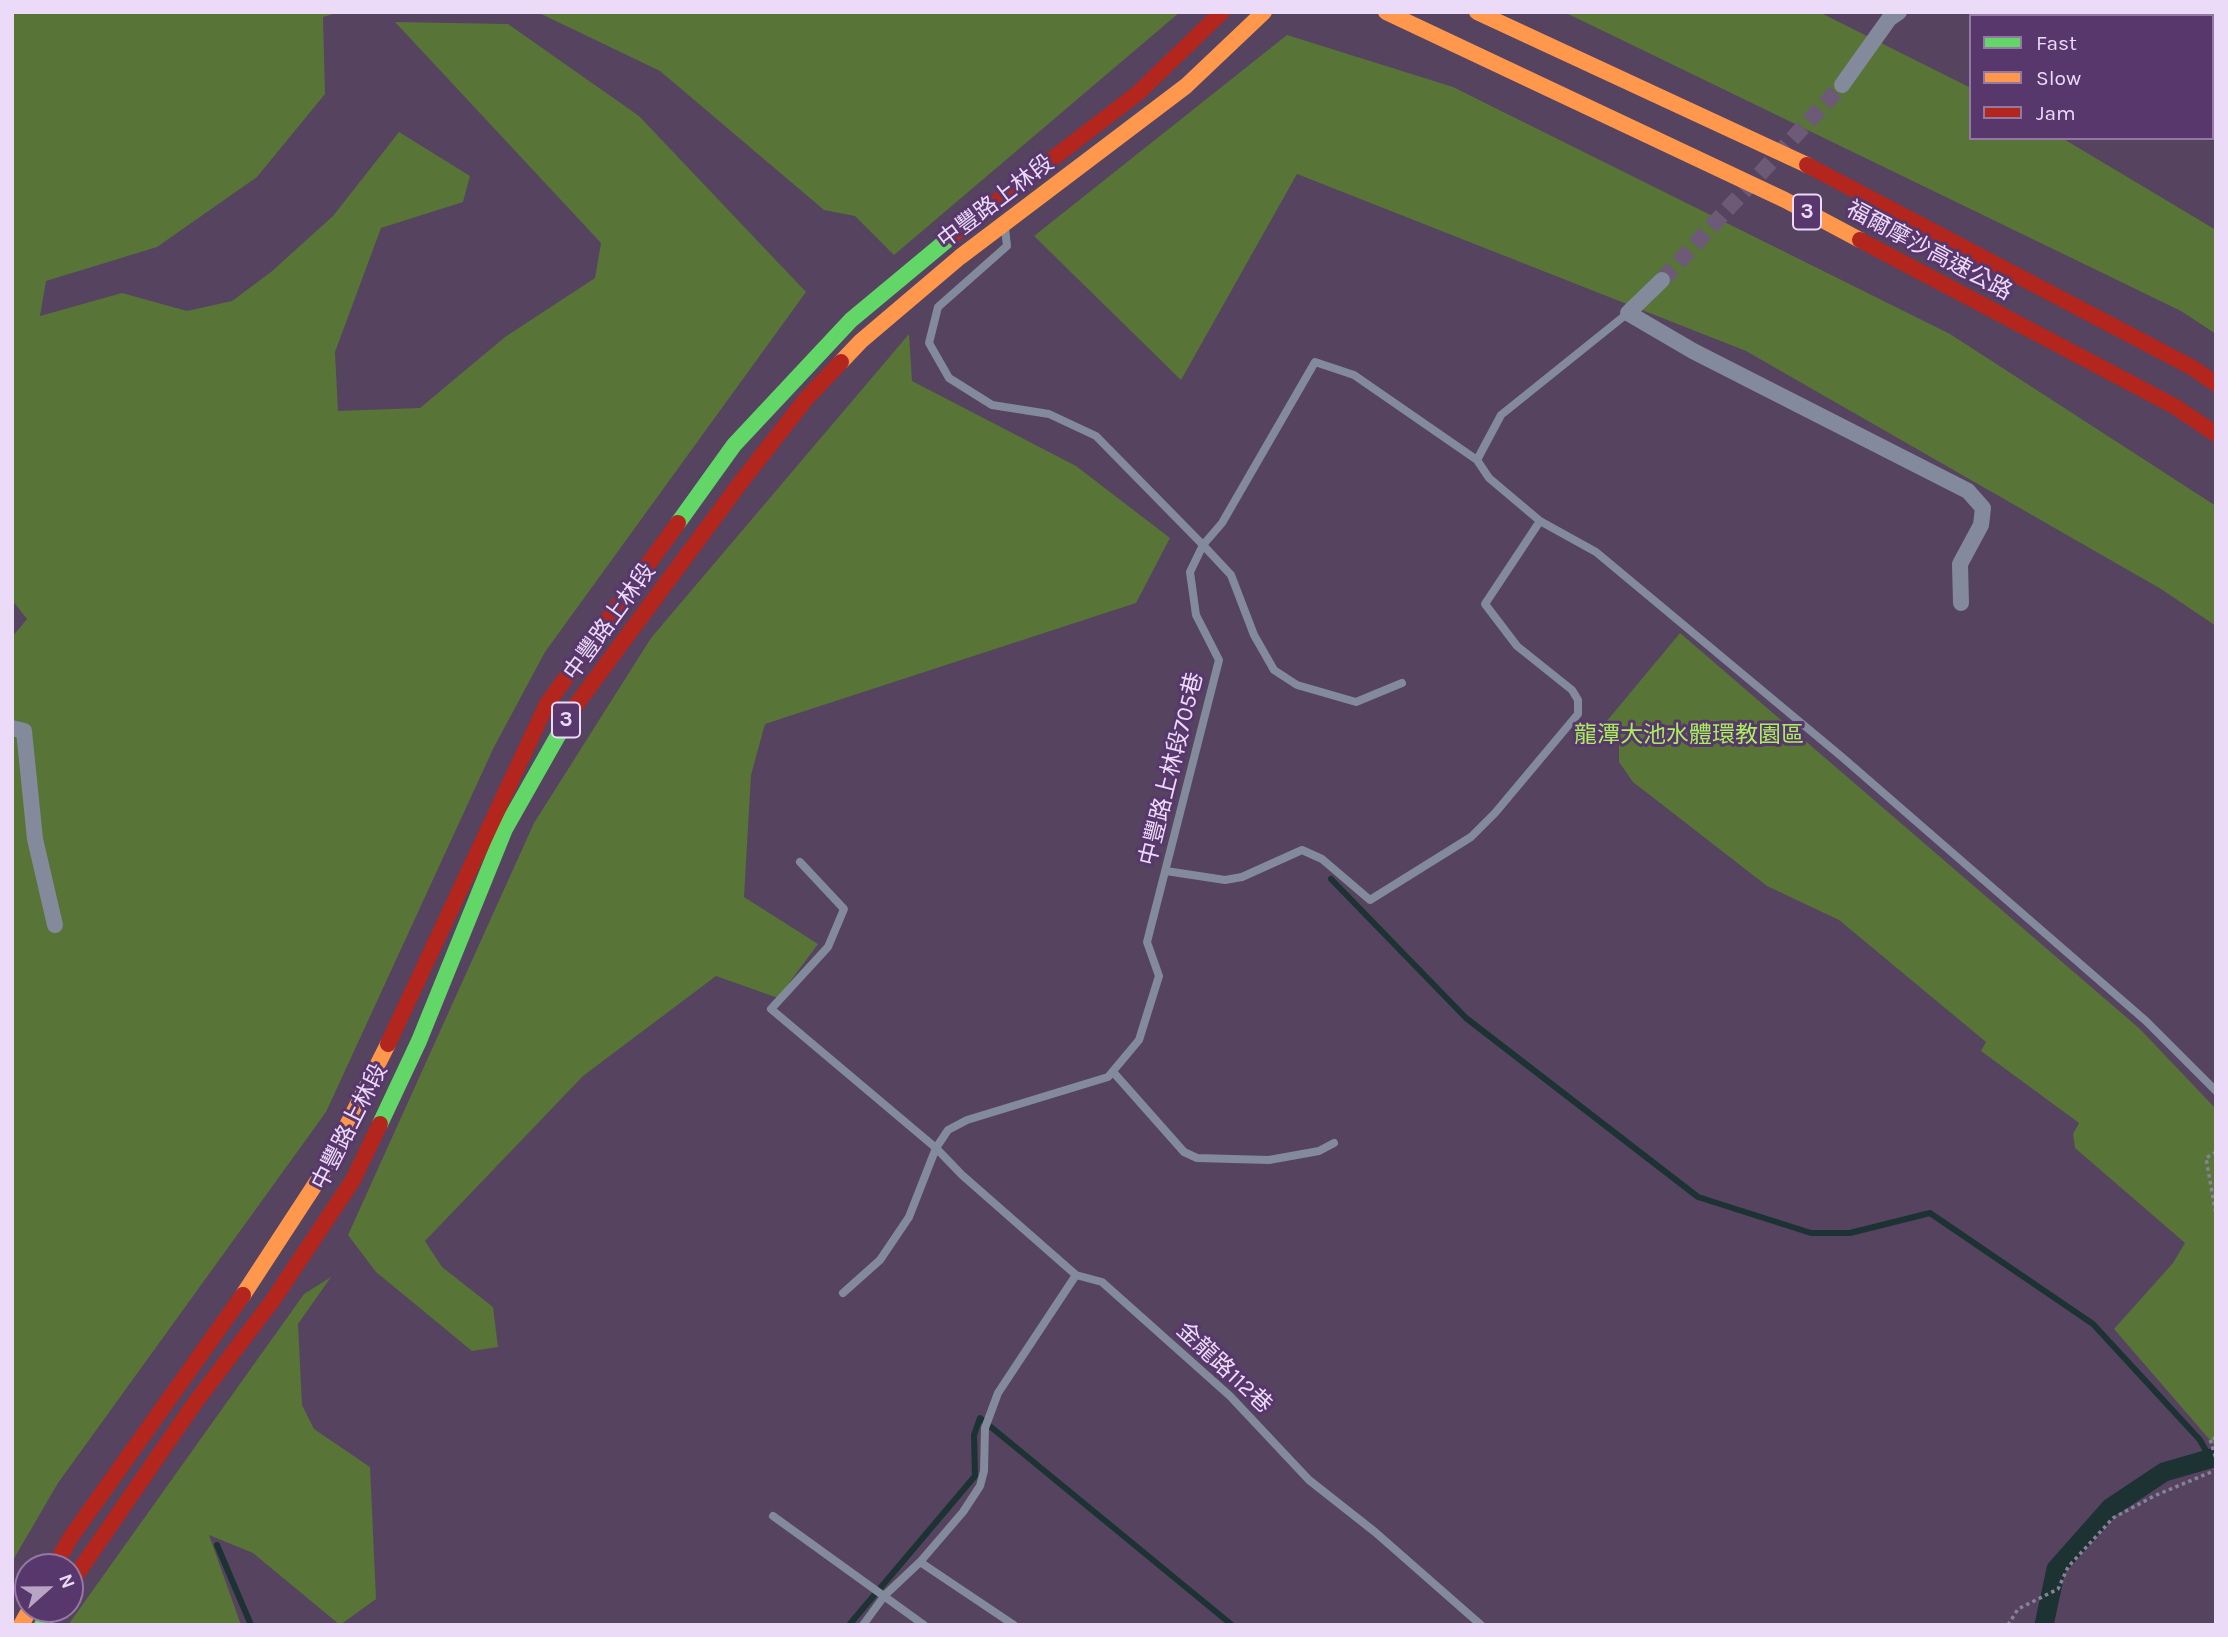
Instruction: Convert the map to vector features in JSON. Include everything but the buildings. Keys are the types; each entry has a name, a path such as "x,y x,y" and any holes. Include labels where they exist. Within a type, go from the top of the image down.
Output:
{"main road":[{"name":"中豐路上林段","path":"62,1553 262,1269 324,1171 368,1088 547,704 734,446 851,320 1138,93 1222,12"},
{"name":"中豐路上林段","path":"84,1564 194,1404 273,1300 353,1180 419,1041 505,829 562,724 806,399 861,341 960,257 1186,86 1264,12"},
{"name":"福爾摩沙高速公路","path":"1386,12 1785,201 2174,406 2216,434"},
{"name":"福爾摩沙高速公路","path":"1477,12 1801,162 2193,368 2216,384"}],"street":[{"path":"1842,85 1889,19 1899,12"},
{"path":"1662,280 1628,313 1693,351 1968,491 1983,508 1981,525 1960,564 1961,603"},
{"path":"12,728 24,732 35,839 55,925"}],"lane":[{"path":"987,210 1005,223 1007,246 938,307 929,343 948,379 992,405 1049,414 1096,436 1231,575 1254,635 1274,670 1297,685 1356,702 1402,683"},
{"path":"1628,313 1501,415 1477,460 1489,478 1540,521 1596,552 1842,757 2146,1021 2216,1091"},
{"name":"中豐路上林段705巷","path":"1114,1073 1139,1040 1159,976 1147,942 1219,660 1196,615 1194,604 1190,572 1203,545 1222,523 1315,362 1354,375 1477,460"},
{"path":"1166,871 1225,880 1242,877 1290,852 1302,850 1322,859 1370,900 1471,837 1495,813 1578,714 1578,700 1572,690 1517,646 1485,604 1540,521"},
{"name":"金龍路112巷","path":"800,862 844,909 828,947 771,1009 936,1148 961,1175 1076,1275 1102,1282 1230,1396 1308,1480 1375,1532 1481,1625"},
{"path":"843,1293 880,1260 909,1217 936,1148 948,1130 967,1119 1114,1073 1184,1152 1197,1158 1269,1160 1319,1151 1334,1143"},
{"path":"863,1625 885,1595 920,1562 980,1486 984,1471 985,1428 998,1393 1076,1275"},
{"path":"773,1516 924,1625"},
{"path":"920,1562 1014,1625"}],"path":[{"path":"2216,1152 2206,1158 2216,1215"},
{"path":"2213,1439 2216,1459"},
{"path":"2008,1625 2018,1609 2058,1589 2068,1567 2113,1518 2154,1496 2216,1470"}],"green space":[{"path":"12,12 340,12 323,17 325,94 257,177 157,247 46,281 40,316 122,293 187,311 232,301 271,272 333,216 399,132 470,176 463,202 381,228 335,352 338,411 420,408 505,337 595,278 601,243 395,22 508,24 639,116 806,292 545,652 494,747 326,1112 58,1483 17,1553 14,1553 12,1562 12,637 27,619 12,600"},
{"path":"537,12 1180,12 894,255 855,216 824,210 660,71"},
{"path":"1564,12 1819,12 1969,87 1969,140 2065,140 2216,230 2216,334 2181,311"},
{"path":"1287,35 1453,87 1950,334 2216,506 2216,626 2161,589 1746,351 1297,174 1181,380 1034,236"},
{"path":"909,334 912,381 1076,466 1170,538 1136,603 765,724 751,775 744,897 818,944 778,998 716,976 583,1076 425,1241 442,1267 493,1307 498,1347 472,1351 376,1272 348,1235 534,823 651,638"},
{"name":"龍潭大池水體環教園區","path":"1680,633 2140,1029 2216,1109 2216,1447 2114,1329 2173,1263 2185,1243 2075,1148 2073,1134 2079,1123 1981,1051 1986,1042 1839,920 1767,886 1633,782 1619,762 1619,740 1606,722"},
{"path":"331,1277 298,1324 302,1405 314,1429 370,1467 376,1599 340,1625 253,1553 209,1535 241,1625 68,1625 84,1623 84,1603 304,1294"}],"waterway":[{"path":"1331,879 1466,1018 1698,1197 1811,1233 1850,1233 1930,1213 2093,1324 2200,1440 2210,1458"},
{"path":"849,1625 975,1476 974,1435 980,1418 1232,1625"},
{"path":"2044,1625 2056,1569 2110,1508 2164,1472 2216,1457"},
{"path":"217,1545 251,1625"}],"tunnel":[{"path":"1662,280 1842,85"}],"traffic: fast":[{"path":"678,523 734,445 851,320 952,236"},
{"path":"380,1124 419,1041 505,829 573,709"}],"traffic: slow":[{"path":"841,362 861,341 960,257 1186,86 1264,12"},
{"path":"1386,12 1785,200 1860,240"},
{"path":"1477,12 1807,165"},
{"path":"243,1295 324,1171 388,1044"}],"traffic: jam":[{"path":"952,236 1138,93 1222,12"},
{"path":"1807,165 2193,368 2216,384"},
{"path":"1860,240 2174,406 2216,434"},
{"path":"573,709 741,482 806,399 841,362"},
{"path":"388,1044 547,704 678,523"},
{"path":"84,1564 194,1404 273,1300 353,1180 380,1124"},
{"path":"62,1553 243,1295"}]}
